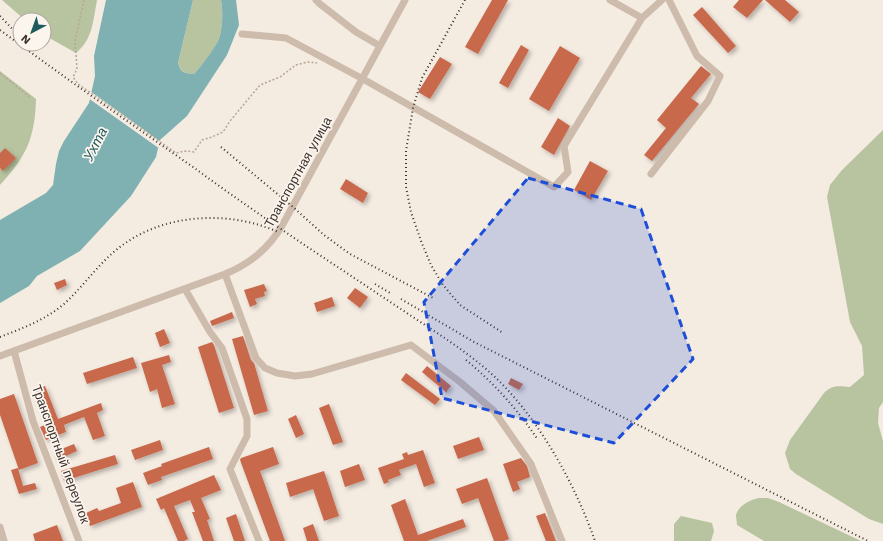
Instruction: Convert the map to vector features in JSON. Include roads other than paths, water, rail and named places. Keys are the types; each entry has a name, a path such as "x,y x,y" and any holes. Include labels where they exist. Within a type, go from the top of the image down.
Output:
{"street":[{"path":"316,0 356,32 380,46"},
{"name":"Транспортная улица","path":"0,356 185,290 238,269 255,257 275,238 405,0"},
{"path":"610,0 642,18"},
{"path":"242,34 286,38 363,79 554,187 568,172 564,146 642,18 662,0"},
{"path":"651,174 708,101 720,76 696,56 669,0"},
{"path":"225,274 256,358 265,368 277,373 295,376 312,374 411,344 460,382 494,411 531,464 562,541"},
{"path":"185,290 210,332 222,348 247,419 247,436 230,469 259,541"},
{"name":"Транспортный переулок","path":"14,351 33,421 79,541"},
{"path":"0,527 4,541"}],"water":[{"name":"Ухта","path":"106,0 193,0 178,63 183,72 188,73 194,74 207,58 220,37 222,20 221,0 236,0 239,25 227,55 187,116 160,140 156,157 131,196 80,251 37,276 29,286 0,303 0,220 46,193 53,185 59,151 89,103 95,76 94,56"}],"railway":[{"path":"465,0 422,78 413,108 406,151 406,187 411,212 421,241 431,265 443,285 460,305 503,333"},
{"path":"0,16 12,29"},
{"path":"0,30 255,211 444,337 485,368 519,403 545,439 568,479 595,541"},
{"path":"221,147 324,235 350,254 433,298"},
{"path":"0,337 34,323 57,310 118,248 144,232 162,225 201,218 221,218 260,225 278,232"},
{"path":"375,284 390,293"},
{"path":"401,299 474,342 868,541"},
{"path":"466,360 505,397 538,440"}]}
